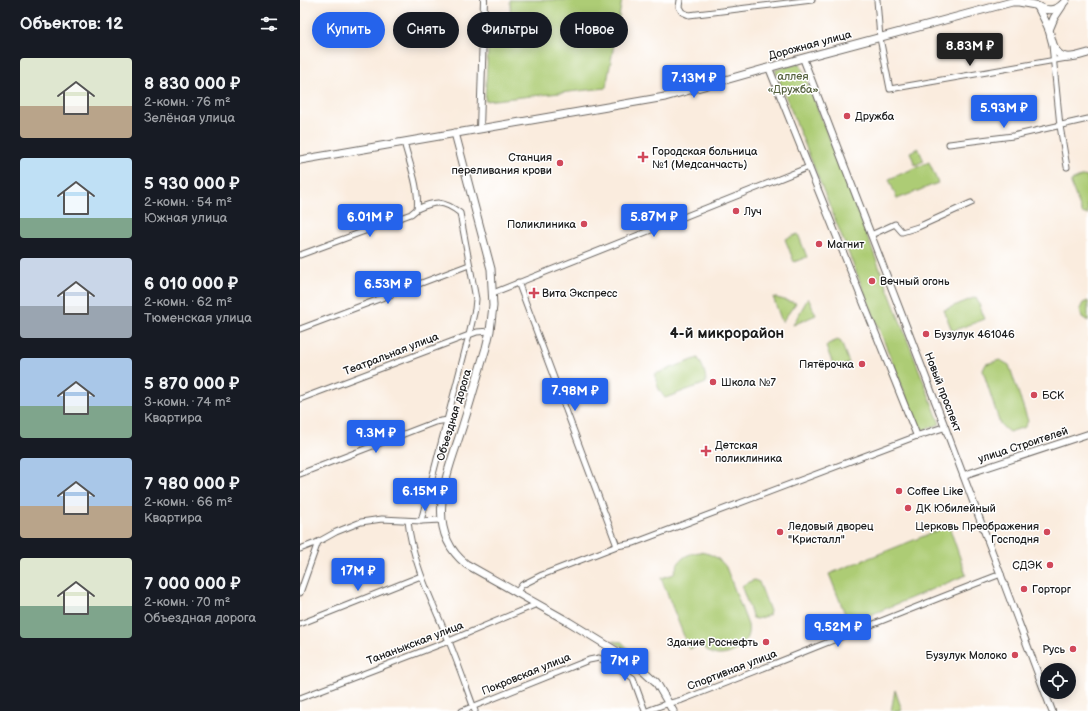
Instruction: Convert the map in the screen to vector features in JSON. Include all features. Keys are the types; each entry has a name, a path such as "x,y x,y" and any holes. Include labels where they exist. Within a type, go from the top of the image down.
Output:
{"main road":[{"name":"Дорожная улица","path":"300,160 665,97 1014,1"},
{"path":"1014,1 1035,4 1050,10 1055,9 1065,1"},
{"path":"1049,30 1054,18 1065,1"},
{"path":"1035,4 1045,19 1052,42 1060,54 1064,57 1069,57 1088,53"},
{"name":"Объездная дорога","path":"455,133 488,254 494,293 490,331 463,425 448,469 442,497 442,520 446,540 459,558 479,572 537,604 634,662 650,676 673,711"}],"street":[{"path":"480,129 484,0"},
{"path":"680,0 679,7 682,12 689,15 812,0"},
{"path":"877,0 880,38 890,89 1069,57"},
{"path":"1052,42 1060,126 1067,166"},
{"name":"Новый проспект","path":"803,58 946,426 1052,711"},
{"path":"769,68 917,436"},
{"path":"949,144 1014,136 1088,119"},
{"path":"404,142 418,202 417,209"},
{"path":"494,293 518,282 809,167"},
{"path":"300,255 411,214 429,203 438,202 454,208 460,213 476,299 469,335 448,420 421,521"},
{"path":"871,235 895,224 902,232 918,227 971,203"},
{"path":"300,329 469,264"},
{"path":"518,282 617,546"},
{"name":"Театральная улица","path":"300,399 477,332 490,331"},
{"path":"300,474 434,422 448,420"},
{"path":"516,593 522,585 528,582 617,546 634,543 946,426"},
{"name":"улица Строителей","path":"964,475 1088,434"},
{"path":"300,549 361,522 382,519 408,521 442,520"},
{"path":"408,521 409,535 421,576 449,640 474,709"},
{"path":"300,594 318,542"},
{"name":"Спортивная улица","path":"646,711 682,700 791,658 882,620 1001,574"},
{"path":"300,624 421,576"},
{"name":"Тананыкская улица","path":"300,698 537,604"},
{"name":"Покровская улица","path":"462,711 474,709 589,660 599,658 623,670 633,678 646,711"}],"green space":[{"path":"510,0 622,0 620,12 560,12 560,48 613,48 606,88 485,101 488,48 552,48 552,12 510,12"},
{"name":"аллея «Дружба»","path":"800,63 940,424 920,431 775,70"},
{"path":"918,148 924,161 915,165 910,152"},
{"path":"929,162 938,183 897,199 889,179"},
{"path":"1083,176 1088,177 1088,215 1082,213 1071,184 1071,181"},
{"path":"798,234 807,257 794,262 785,239"},
{"path":"773,297 796,303 782,322"},
{"path":"976,297 985,319 952,331 944,310"},
{"path":"808,298 816,315 793,325"},
{"path":"1088,301 1088,321 1082,317 1080,309 1083,303"},
{"path":"838,340 841,342 849,363 838,368 833,364 826,347 828,344"},
{"path":"698,358 704,370 706,383 665,398 658,387 655,374"},
{"path":"1000,360 1009,365 1028,421 1025,427 1009,432 1000,424 983,370 986,364"},
{"path":"949,526 966,575 849,624 829,574"},
{"path":"700,552 714,556 726,567 748,625 745,642 731,653 719,655 714,654 709,652 701,645 689,649 661,578 674,574 680,561 686,556"},
{"path":"754,580 759,582 770,611 769,615 757,619 753,618 742,588 743,585"},
{"path":"612,641 622,642 631,652"},
{"path":"895,690 902,710 891,711"}],"place":[{"name":"Дружба","path":"847,116"},
{"name":"Городская больница №1 (Медсанчасть)","path":"643,157"},
{"name":"Станция переливания крови","path":"560,163"},
{"name":"Луч","path":"736,211"},
{"name":"Поликлиника","path":"584,224"},
{"name":"Магнит","path":"819,244"},
{"name":"Вечный огонь","path":"872,281"},
{"name":"Вита Экспресс","path":"534,293"},
{"name":"Бузулук 461046","path":"926,334"},
{"name":"Пятёрочка","path":"862,364"},
{"name":"Школа №7","path":"713,382"},
{"name":"БСК","path":"1034,395"},
{"name":"Детская поликлиника","path":"706,451"},
{"name":"Coffee Like","path":"899,491"},
{"name":"ДК Юбилейный","path":"908,508"},
{"name":"Ледовый дворец \"Кристалл\"","path":"780,532"},
{"name":"Церковь Преображения Господня","path":"1047,532"},
{"name":"СДЭК","path":"1050,565"},
{"name":"Горторг","path":"1024,589"},
{"name":"Здание Роснефть","path":"766,642"},
{"name":"Русь","path":"1073,649"},
{"name":"Бузулук Молоко","path":"1015,655"}],"district":[{"name":"4-й микрорайон","path":"727,333"}]}
